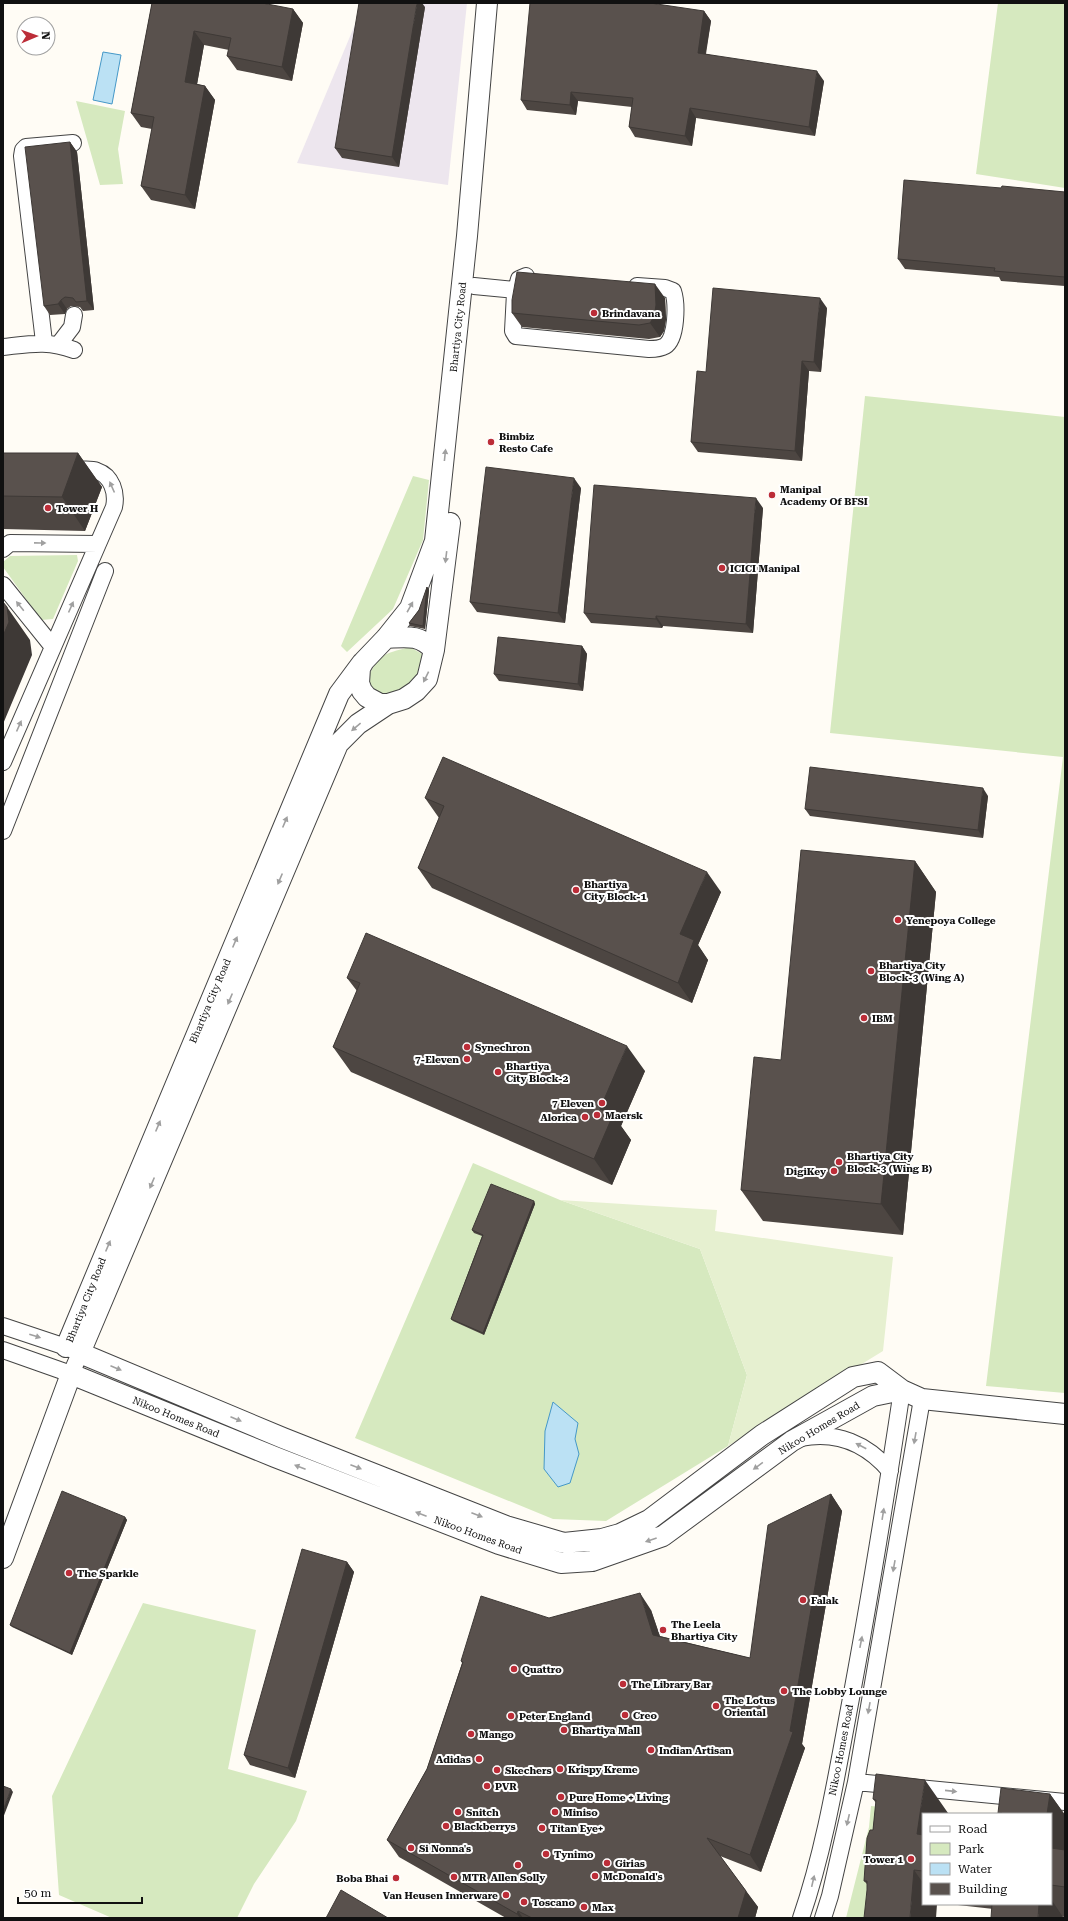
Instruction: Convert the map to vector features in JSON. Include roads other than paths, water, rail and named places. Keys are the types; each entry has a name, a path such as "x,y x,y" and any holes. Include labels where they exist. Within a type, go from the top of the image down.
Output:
{"street":[{"name":"Bhartiya City Road","path":"73,1350 338,694 364,661 386,638 410,608 435,541 467,236 487,3"},
{"name":"Bhartiya City Road","path":"73,1350 338,744 358,724 388,704 404,699 416,691 427,679 434,650 458,457 500,3"},
{"path":"52,343 22,156 23,150 26,147 73,143"},
{"path":"543,277 528,276 519,279 512,316 513,331 516,336 649,349 665,346 670,343 674,330 675,299 673,291 665,288 619,284"},
{"path":"474,286 516,290"},
{"path":"52,343 72,327 74,315"},
{"path":"3,347 52,343 74,350"},
{"path":"3,762 114,507 116,499 112,484 108,478 96,470 57,471"},
{"path":"3,549 10,543 98,544"},
{"path":"3,831 105,571"},
{"path":"3,585 53,647"},
{"path":"386,638 414,637 426,642 434,650"},
{"name":"Bhartiya City Road","path":"364,661 358,675 362,691 373,701 388,704"},
{"path":"3,1326 73,1350 3,1528"},
{"path":"3,1350 64,1372"},
{"name":"Nikoo Homes Road","path":"73,1350 283,1438 506,1526 564,1543 602,1540 625,1532 649,1520 762,1435 853,1377 878,1372 902,1390"},
{"path":"3,1558 64,1372"},
{"name":"Nikoo Homes Road","path":"64,1372 492,1542 561,1563 592,1560 663,1536 797,1438 873,1396 902,1390"},
{"path":"902,1390 922,1400 1065,1414"},
{"name":"Nikoo Homes Road","path":"801,1918 810,1893 834,1785 856,1674 902,1390"},
{"name":"Nikoo Homes Road","path":"823,1918 830,1896 856,1782 922,1400"},
{"path":"797,1438 821,1435 845,1439 869,1450 890,1470"},
{"path":"856,1674 874,1678"},
{"path":"856,1782 1065,1802"}],"water":[{"path":"103,52 121,55 112,104 93,100"},
{"path":"553,1402 578,1423 575,1439 579,1454 570,1483 558,1487 544,1469 545,1431"}],"place":[{"name":"Brindavana","path":"594,313"},
{"name":"Bimbiz Resto Cafe","path":"491,442"},
{"name":"Manipal Academy Of BFSI","path":"772,495"},
{"name":"Tower H","path":"48,508"},
{"name":"ICICI Manipal","path":"722,568"},
{"name":"Bhartiya City Block-1","path":"576,890"},
{"name":"Yenepoya College","path":"898,920"},
{"name":"Bhartiya City Block-3 (Wing A)","path":"871,971"},
{"name":"IBM","path":"864,1018"},
{"name":"Synechron","path":"467,1047"},
{"name":"7-Eleven","path":"467,1059"},
{"name":"Bhartiya City Block-2","path":"498,1072"},
{"name":"7 Eleven","path":"602,1103"},
{"name":"Maersk","path":"597,1115"},
{"name":"Alorica","path":"585,1117"},
{"name":"Bhartiya City Block-3 (Wing B)","path":"839,1162"},
{"name":"DigiKey","path":"834,1171"},
{"name":"The Sparkle","path":"69,1573"},
{"name":"Falak","path":"803,1600"},
{"name":"The Leela Bhartiya City","path":"663,1630"},
{"name":"Quattro","path":"514,1669"},
{"name":"The Library Bar","path":"623,1684"},
{"name":"The Lobby Lounge","path":"784,1691"},
{"name":"The Lotus Oriental","path":"716,1706"},
{"name":"Creo","path":"625,1715"},
{"name":"Peter England","path":"511,1716"},
{"name":"Bhartiya Mall","path":"564,1730"},
{"name":"Mango","path":"471,1734"},
{"name":"Indian Artisan","path":"651,1750"},
{"name":"Adidas","path":"479,1759"},
{"name":"Krispy Kreme","path":"560,1769"},
{"name":"Skechers","path":"497,1770"},
{"name":"PVR","path":"487,1786"},
{"name":"Pure Home + Living","path":"561,1797"},
{"name":"Snitch","path":"458,1812"},
{"name":"Miniso","path":"555,1812"},
{"name":"Blackberrys","path":"446,1826"},
{"name":"Titan Eye+","path":"542,1828"},
{"name":"Si Nonna's","path":"411,1848"},
{"name":"Tynimo","path":"546,1854"},
{"name":"Tower 1","path":"911,1859"},
{"name":"Girias","path":"607,1863"},
{"name":"Allen Solly","path":"518,1865"},
{"name":"McDonald's","path":"595,1876"},
{"name":"MTR","path":"454,1877"},
{"name":"Boba Bhai","path":"396,1878"},
{"name":"Van Heusen Innerware","path":"506,1895"},
{"name":"Toscano","path":"524,1902"},
{"name":"Max","path":"584,1907"}]}
